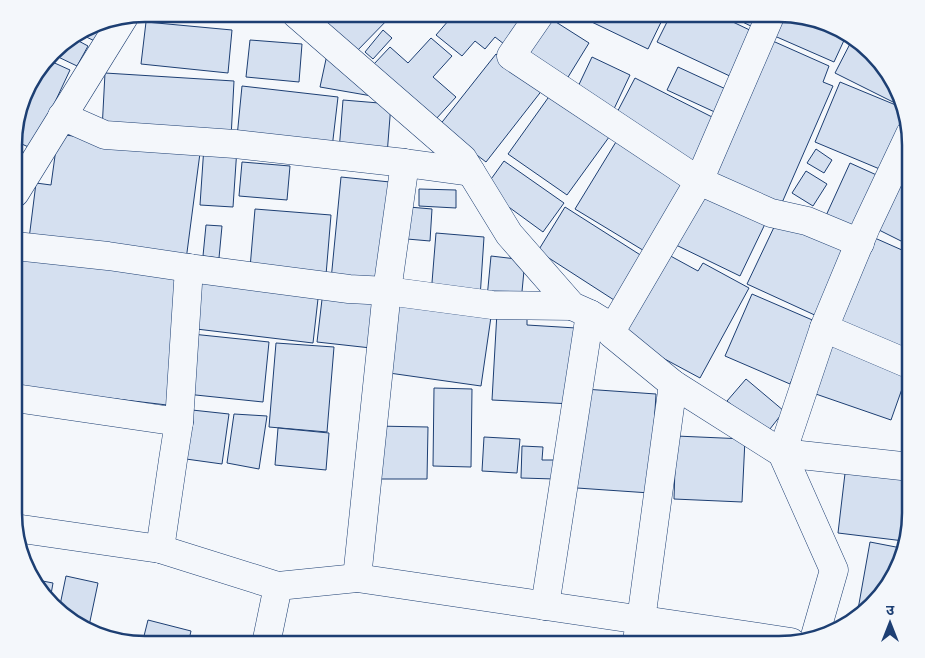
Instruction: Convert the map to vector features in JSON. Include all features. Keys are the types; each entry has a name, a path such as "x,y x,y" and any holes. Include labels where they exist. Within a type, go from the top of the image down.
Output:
{"street":[{"path":"306,23 463,158 509,234 581,310 613,328"},
{"path":"534,23 511,56 699,181 771,213 807,221 860,243"},
{"path":"767,23 699,181 613,328 612,334 673,384 782,454 902,466"},
{"path":"22,181 119,26"},
{"path":"62,116 105,135 235,144 471,172"},
{"path":"817,629 834,570 782,454 824,328 866,227 902,151"},
{"path":"357,578 387,292 405,163"},
{"path":"22,247 108,256 349,289 387,292 492,306 581,310"},
{"path":"160,549 179,422 189,268"},
{"path":"545,606 581,310"},
{"path":"824,328 902,361"},
{"path":"639,632 673,384"},
{"path":"23,399 179,422"},
{"path":"24,529 160,549 278,586 357,578 545,606 639,632 698,636"},
{"path":"268,635 278,586"}],"building":[{"path":"146,23 232,30 228,73 141,64"},
{"path":"322,23 384,23 354,54"},
{"path":"446,23 522,23 504,44 495,37 485,49 475,41 462,56 436,35"},
{"path":"544,23 557,23 589,43 565,82 523,56"},
{"path":"594,23 661,23 648,49"},
{"path":"666,23 735,23 756,33 734,78 657,42"},
{"path":"745,23 760,23 757,29"},
{"path":"775,23 788,23 819,29 844,41 834,62 770,34"},
{"path":"106,29 99,43 87,37"},
{"path":"383,30 392,38 373,59 365,52"},
{"path":"431,38 452,56 433,77 456,97 436,119 374,64 390,47 408,63"},
{"path":"766,38 829,66 823,82 833,86 781,205 707,173"},
{"path":"250,40 302,44 299,82 246,77"},
{"path":"80,42 88,46 77,66 59,57"},
{"path":"850,44 867,58 877,70 895,103 835,73"},
{"path":"328,50 389,99 320,87"},
{"path":"496,54 543,89 486,162 439,126"},
{"path":"592,57 630,75 613,111 575,93"},
{"path":"54,63 70,70 33,149 22,144 27,113 35,91"},
{"path":"678,67 730,91 719,114 667,90"},
{"path":"105,73 234,81 231,138 102,130"},
{"path":"635,78 716,119 693,164 612,122"},
{"path":"840,82 896,105 901,126 882,170 815,142"},
{"path":"242,86 338,97 332,148 237,137"},
{"path":"553,91 612,133 567,195 508,154"},
{"path":"343,100 391,104 387,155 339,151"},
{"path":"58,134 200,153 186,260 29,239 36,183 51,185"},
{"path":"619,137 690,180 646,252 575,209"},
{"path":"204,146 237,148 233,207 200,205"},
{"path":"816,149 832,160 824,173 807,163"},
{"path":"22,152 27,154 22,166"},
{"path":"504,161 564,203 543,232 484,189"},
{"path":"242,162 290,166 287,200 239,196"},
{"path":"850,163 881,177 854,234 824,220"},
{"path":"806,171 827,184 813,206 792,193"},
{"path":"902,176 902,242 875,228"},
{"path":"341,177 390,182 380,285 331,280"},
{"path":"419,189 456,190 456,208 419,206"},
{"path":"701,194 765,224 740,276 676,245"},
{"path":"409,207 432,209 430,241 407,239"},
{"path":"565,207 642,256 614,300 538,251"},
{"path":"255,209 331,215 326,275 250,268"},
{"path":"776,223 803,234 807,225 852,245 819,317 747,284"},
{"path":"206,225 222,226 219,258 203,256"},
{"path":"436,233 484,237 480,298 431,295"},
{"path":"868,235 902,250 902,351 831,321"},
{"path":"665,253 698,271 703,263 749,288 700,378 620,335"},
{"path":"22,254 184,273 167,405 23,388"},
{"path":"491,256 525,260 521,302 487,298"},
{"path":"195,275 319,290 313,343 188,328"},
{"path":"323,291 377,297 371,348 317,342"},
{"path":"752,294 817,322 790,384 725,356"},
{"path":"392,296 492,310 481,386 382,372"},
{"path":"497,312 527,314 527,325 576,328 572,404 492,400"},
{"path":"192,334 269,342 263,402 186,394"},
{"path":"827,341 902,367 902,389 891,420 810,392"},
{"path":"276,343 334,347 327,432 269,427"},
{"path":"746,379 784,411 766,434 727,401"},
{"path":"434,388 472,389 471,467 433,466"},
{"path":"584,389 656,394 650,493 577,488"},
{"path":"192,410 229,414 222,464 186,459"},
{"path":"234,414 267,416 259,469 227,463"},
{"path":"375,426 428,427 427,479 375,479"},
{"path":"278,428 329,433 326,470 275,465"},
{"path":"676,436 745,439 742,502 674,499"},
{"path":"484,437 520,439 517,473 482,471"},
{"path":"522,446 543,447 542,460 556,460 555,479 521,478"},
{"path":"846,465 902,471 902,521 899,540 838,533"},
{"path":"870,542 897,547 886,574 877,588 868,598 865,598 858,607"},
{"path":"66,576 98,583 90,622 61,602"},
{"path":"44,581 53,583 51,592"},
{"path":"148,620 191,631 190,635 144,635"}]}
